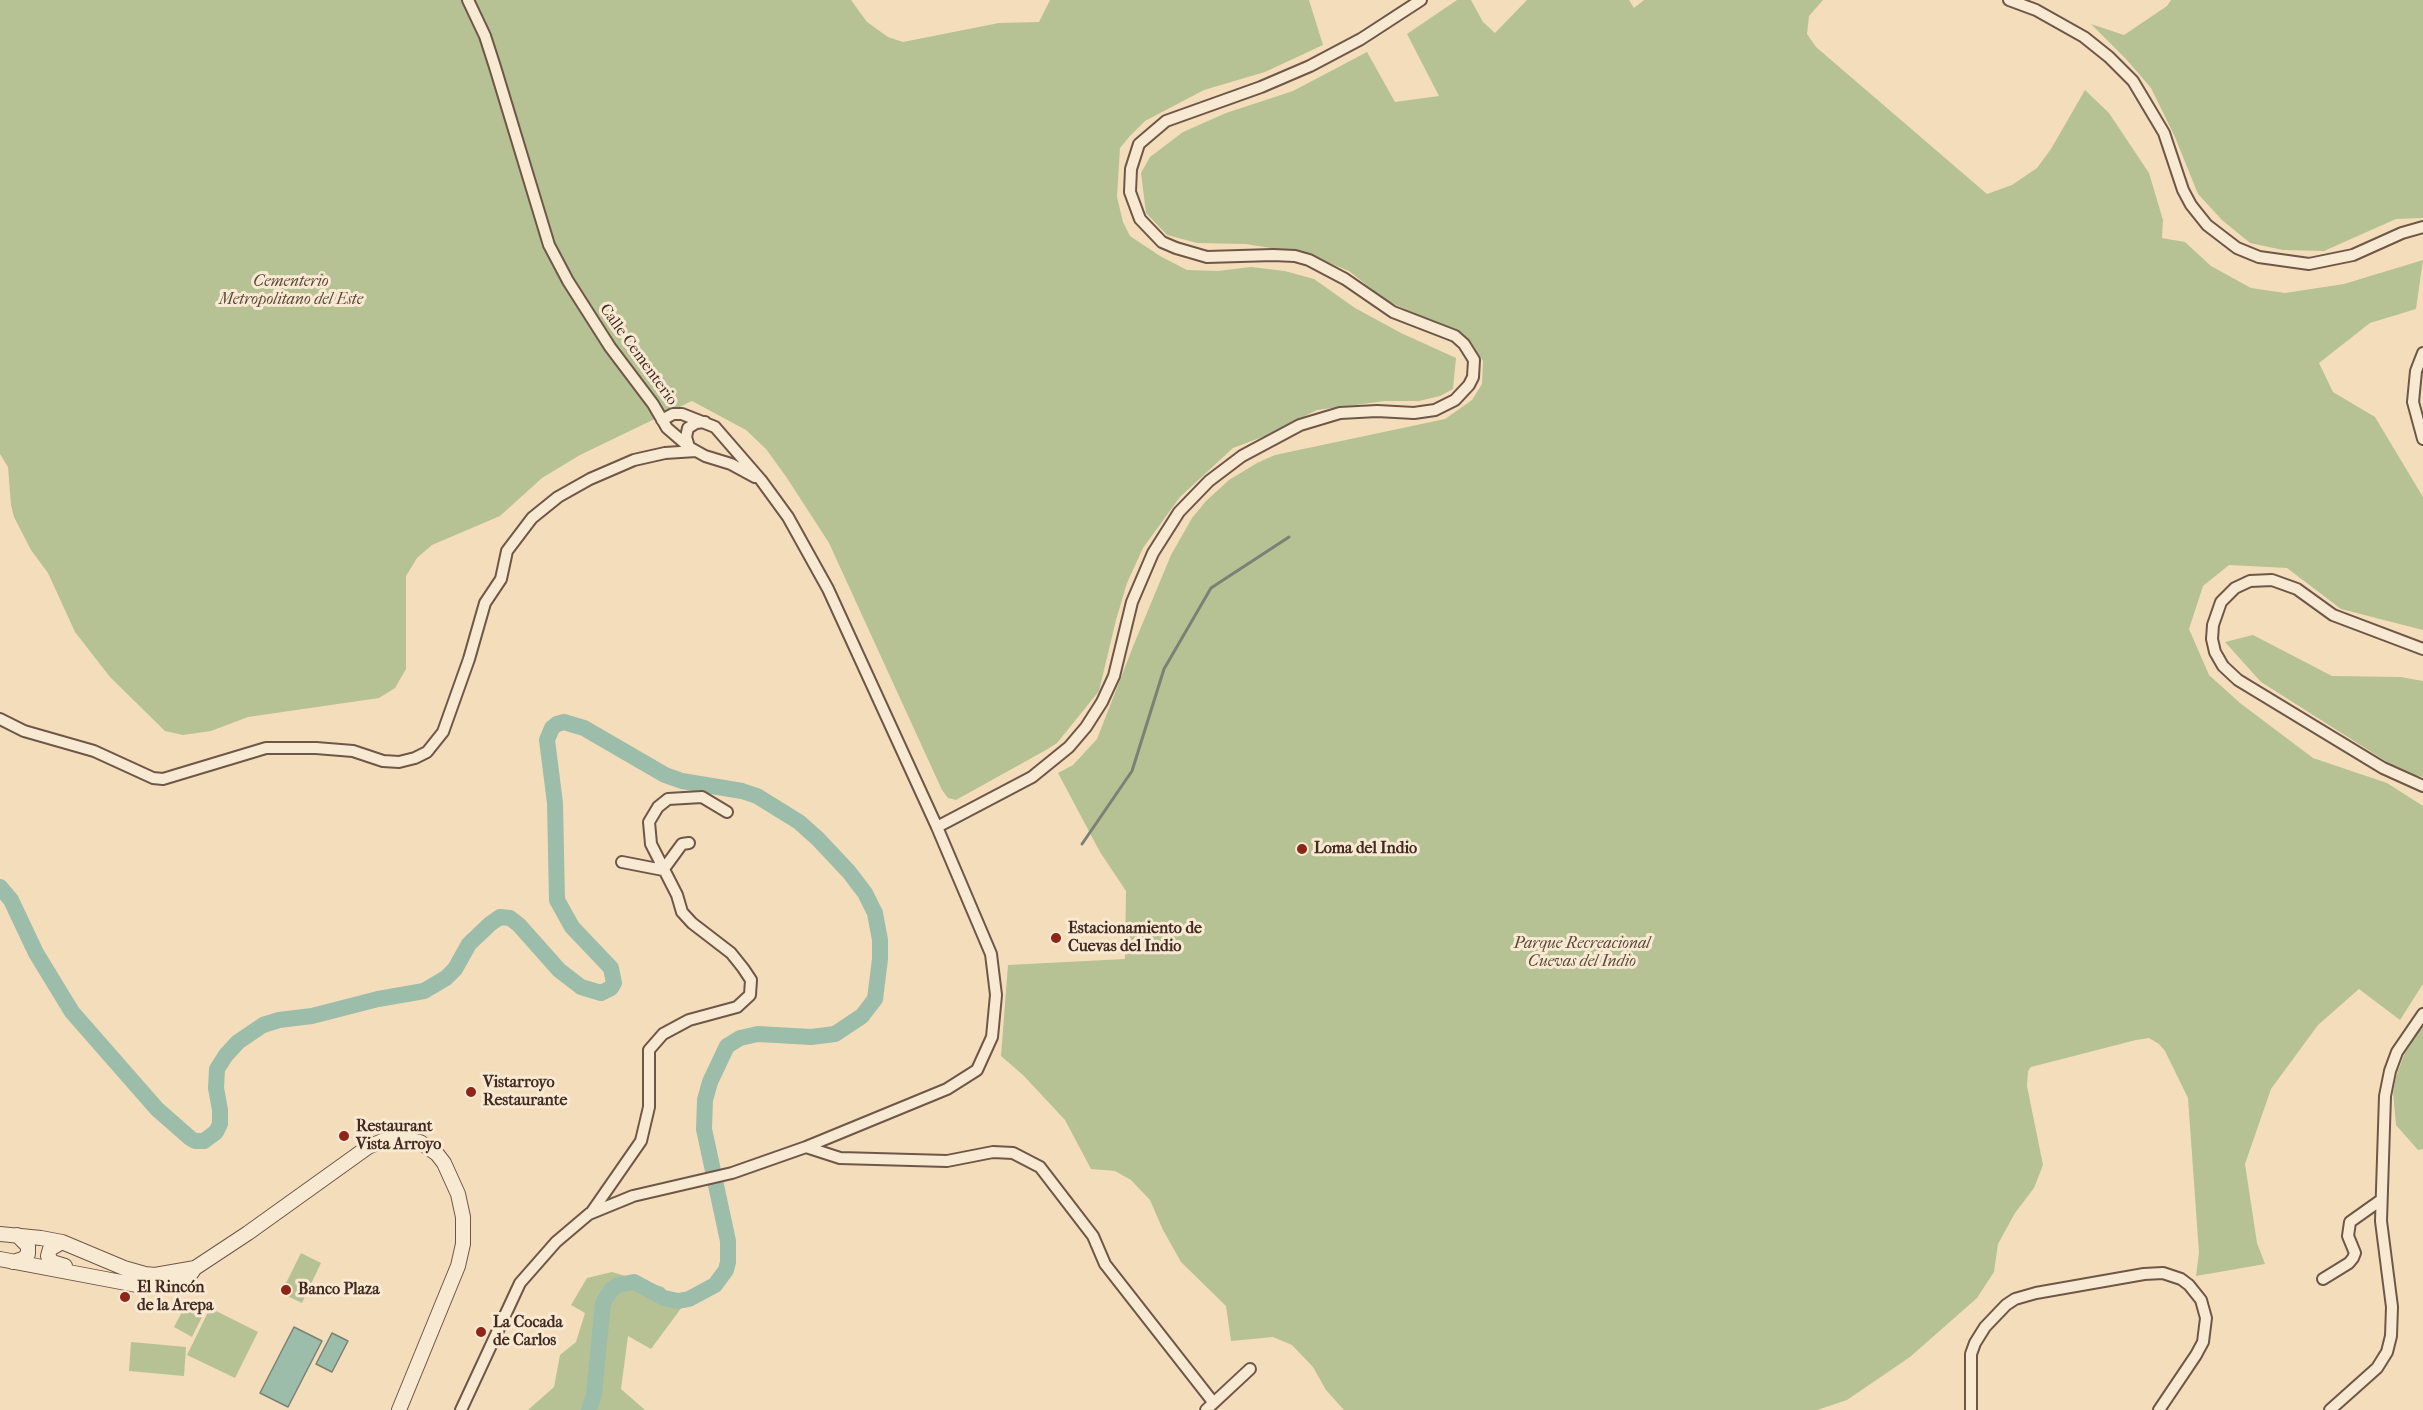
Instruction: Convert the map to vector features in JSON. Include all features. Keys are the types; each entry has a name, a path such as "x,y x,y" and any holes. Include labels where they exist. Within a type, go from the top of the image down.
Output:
{"street":[{"name":"Calle Cementerio","path":"468,0 485,36 549,245 568,281 604,338 653,404 662,420 673,414 682,414 715,427 761,480 788,517 828,589 937,827 993,963 996,1010 992,1037 977,1070 959,1083 806,1147 732,1173 633,1196 591,1213"},
{"path":"937,827 1032,777 1069,747 1086,727 1102,702 1114,676 1132,602 1153,553 1179,512 1209,481 1242,456 1300,425 1340,413 1377,411 1414,413 1436,410 1455,400 1469,385 1473,377 1474,360 1464,344 1455,336 1393,312 1345,279 1309,260 1295,256 1273,255 1206,257 1162,242 1140,219 1130,192 1131,169 1139,144 1156,127 1182,113 1261,87 1310,66 1361,39 1421,0"},
{"path":"2009,0 2036,10 2063,24 2109,57 2127,75 2157,118 2183,190 2191,204 2207,225 2237,248 2259,257 2309,264 2353,255 2402,232 2423,227"},
{"path":"2423,353 2416,372 2413,395 2415,417 2423,440"},
{"path":"662,420 676,437 692,449 731,464 761,480"},
{"path":"692,449 686,437 687,428 696,423 705,422"},
{"path":"0,719 24,731 94,751 153,778 163,779 266,748 353,751 383,761 399,762 415,758 427,752 443,732 469,659 485,603 501,579 507,551 532,518 558,497 590,478 634,460 692,449"},
{"path":"2423,649 2333,615 2297,589 2272,580 2250,581 2235,588 2222,602 2213,626 2212,639 2216,652 2223,666 2238,680 2383,768 2423,786"},
{"path":"461,1410 520,1283 556,1242 591,1213 641,1141 649,1107 649,1050 663,1034 689,1020 737,1007 750,995 751,980 731,953 692,923 682,912 677,895 651,844 649,822 658,807 668,799 702,797 727,812"},
{"path":"663,870 682,844 689,843"},
{"path":"622,862 663,870"},
{"path":"2331,1410 2378,1368 2387,1352 2391,1336 2392,1307 2384,1250 2381,1200 2385,1096 2397,1052 2423,1014"},
{"path":"7,1260 142,1286 161,1287 186,1279 195,1268 368,1147 381,1140 395,1138 420,1142 444,1164 458,1194 463,1217 463,1244 458,1266 399,1410"},
{"path":"806,1147 840,1158 947,1161 993,1152 1013,1153 1040,1167 1093,1236 1105,1264 1209,1406 1250,1370"},
{"path":"2323,1279 2349,1263 2353,1258 2355,1253 2348,1236 2350,1222 2381,1200"},
{"path":"0,1234 62,1242 134,1272 155,1275 195,1268"},
{"path":"7,1260 23,1259 28,1254 28,1245 17,1235"},
{"path":"62,1242 50,1249 50,1259 56,1264 75,1268 81,1274"},
{"path":"1971,1410 1971,1354 1985,1327 2006,1305 2015,1299 2036,1293 2144,1274 2163,1273 2181,1279 2189,1285 2201,1300 2206,1318 2203,1342 2159,1410"}],"green space":[{"name":"Cementerio Metropolitano del Este","path":"0,0 851,0 867,22 888,37 903,42 999,23 1039,22 1050,0 1309,0 1323,45 1265,72 1204,90 1145,121 1130,136 1120,148 1117,197 1123,222 1130,236 1160,256 1187,270 1218,271 1251,267 1285,271 1314,279 1355,308 1401,333 1456,358 1453,389 1440,396 1419,401 1385,401 1317,410 1265,436 1233,448 1180,497 1143,548 1127,583 1099,691 1057,743 956,800 948,798 942,790 829,543 787,478 766,449 746,430 692,401 580,455 542,478 500,516 432,545 417,558 406,576 406,669 395,688 379,698 248,717 211,731 183,735 165,731 110,677 75,632 48,573 31,550 14,517 11,505 8,467 0,454"},
{"name":"Parque Recreacional Cuevas del Indio","path":"1457,0 1471,0 1483,22 1495,33 1527,0 1629,0 1634,8 1644,0 1823,0 1809,16 1807,34 1816,47 1987,194 2012,185 2037,168 2051,149 2085,90 2109,113 2149,173 2163,220 2162,238 2185,242 2211,266 2251,288 2285,293 2344,284 2423,260 2416,309 2370,323 2319,363 2333,392 2375,417 2423,497 2423,630 2341,609 2287,568 2229,565 2203,586 2189,629 2209,675 2240,703 2313,758 2387,783 2423,806 2423,984 2400,1020 2359,989 2318,1025 2271,1089 2245,1164 2257,1243 2265,1264 2196,1276 2199,1253 2188,1098 2165,1051 2159,1044 2149,1038 2136,1040 2031,1067 2028,1071 2027,1086 2043,1165 2034,1188 2015,1213 1998,1244 1994,1272 1977,1298 1910,1357 1847,1400 1817,1410 1344,1410 1326,1390 1313,1367 1292,1345 1273,1337 1231,1341 1226,1306 1181,1262 1150,1200 1131,1180 1115,1171 1091,1169 1065,1120 1023,1075 1001,1056 1008,965 1125,959 1126,891 1100,852 1058,773 1073,765 1097,739 1171,555 1192,518 1206,501 1229,480 1257,463 1275,455 1445,419 1472,400 1482,384 1483,361 1468,340 1384,299 1349,271 1307,254 1246,244 1197,243 1167,235 1146,213 1141,173 1150,157 1183,132 1226,113 1293,91 1367,52 1395,102 1439,96 1407,34"},
{"path":"2171,0 2423,0 2423,218 2396,219 2324,251 2283,250 2250,243 2222,220 2198,194 2175,137 2151,88 2091,24 2124,35 2167,6"},
{"path":"2253,635 2332,676 2401,677 2423,681 2423,777 2403,772 2261,682 2225,642"},
{"path":"2423,1023 2423,1149 2418,1150 2396,1125 2393,1092 2404,1055"},
{"path":"301,1253 321,1263 302,1303 281,1293"},
{"path":"612,1272 663,1287 682,1307 651,1349 628,1336 621,1389 645,1410 528,1410 554,1387 560,1355 576,1342 585,1313 571,1305 587,1278"},
{"path":"186,1304 204,1313 192,1337 174,1327"},
{"path":"210,1308 258,1332 235,1378 187,1355"},
{"path":"131,1342 186,1347 184,1376 129,1371"}],"shaded area":[{"path":"294,1327 322,1341 288,1407 260,1393"},
{"path":"332,1333 348,1341 332,1372 316,1364"}],"waterway":[{"path":"1082,844 1132,771 1164,669 1211,588 1289,537"},
{"path":"0,887 11,900 36,953 72,1012 157,1109 190,1138 195,1141 204,1141 216,1132 220,1124 216,1088 217,1069 238,1042 263,1025 279,1020 312,1016 378,999 424,991 446,978 455,969 469,944 500,917 510,918 519,925 559,970 581,987 601,993 611,988 614,983 611,968 572,927 557,900 555,803 547,740 552,728 557,724 564,722 584,728 665,775 682,781 742,791 757,796 799,822 849,872 865,893 875,913 880,940 875,999 862,1016 835,1034 811,1037 758,1034 740,1038 727,1046 710,1082 705,1100 704,1129 728,1241 726,1270 715,1285 689,1299 678,1301 664,1298 634,1282 618,1285 611,1290 603,1303 594,1394 589,1410"}],"place":[{"name":"Loma del Indio","path":"1302,849"},
{"name":"Estacionamiento de Cuevas del Indio","path":"1056,938"},
{"name":"Vistarroyo Restaurante","path":"471,1092"},
{"name":"Restaurant Vista Arroyo","path":"344,1136"},
{"name":"Banco Plaza","path":"286,1290"},
{"name":"El Rincón de la Arepa","path":"125,1297"},
{"name":"La Cocada de Carlos","path":"481,1332"}]}
